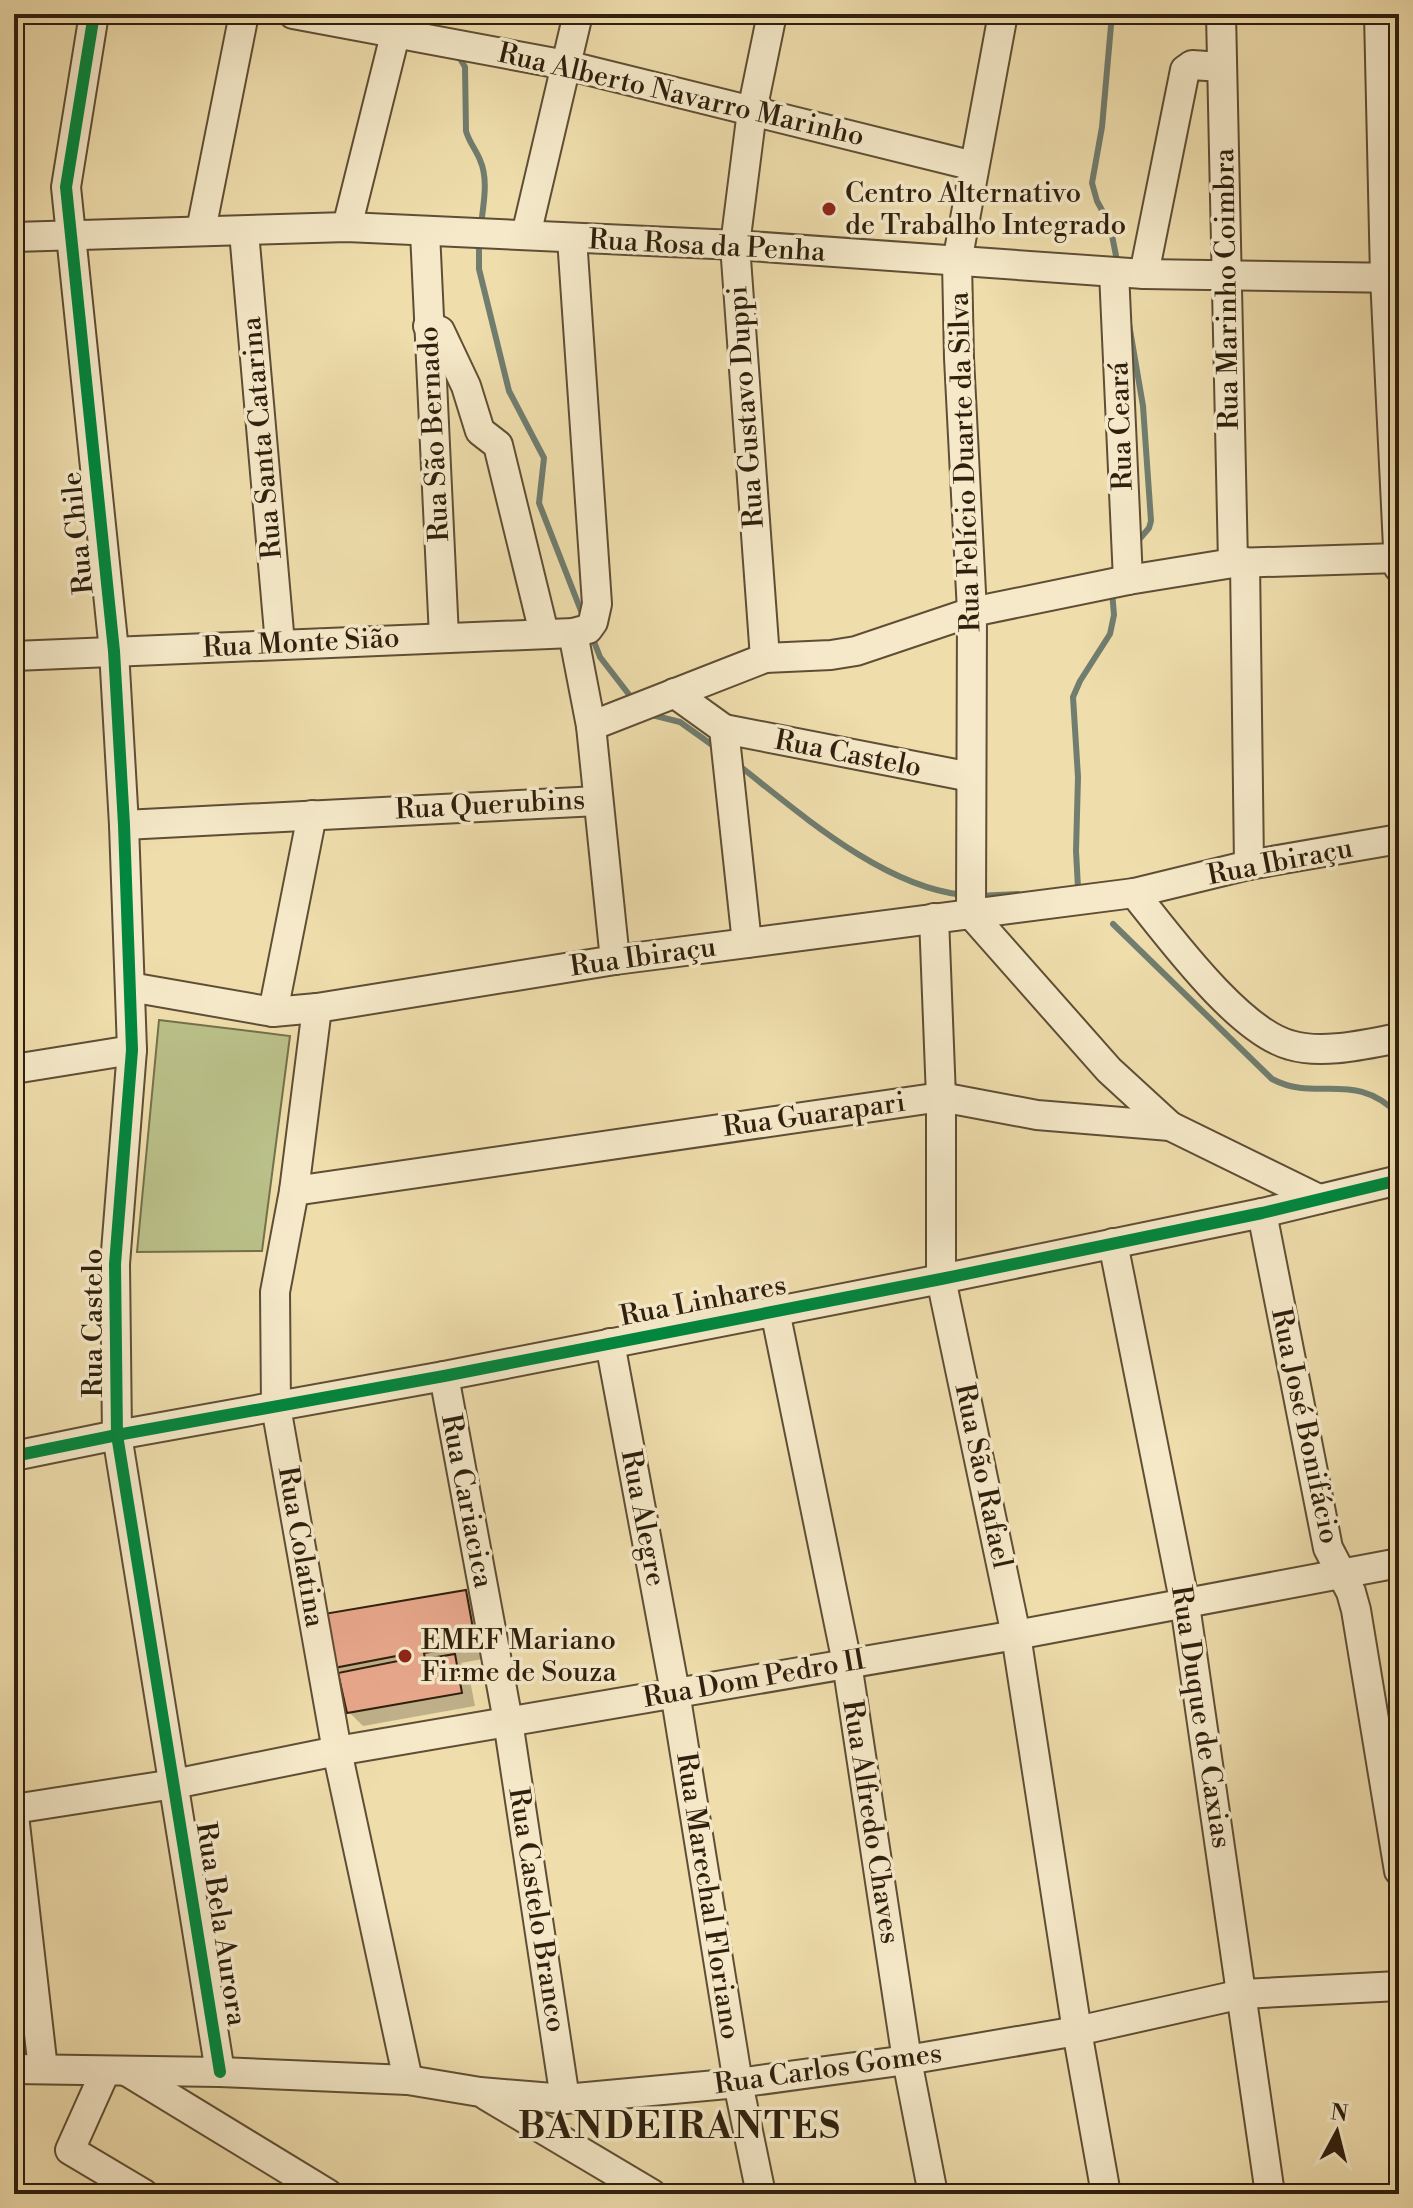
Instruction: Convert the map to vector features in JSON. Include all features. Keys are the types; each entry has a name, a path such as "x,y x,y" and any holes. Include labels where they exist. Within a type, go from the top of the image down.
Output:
{"street":[{"name":"Rua Chile","path":"94,14 66,187 114,651 132,1050"},
{"path":"201,230 244,14"},
{"name":"Rua Alberto Navarro Marinho","path":"293,14 398,23 974,166"},
{"path":"526,235 578,14"},
{"name":"Rua Gustavo Duppi","path":"765,658 735,245 752,111 772,14"},
{"name":"Rua Felício Duarte da Silva","path":"971,914 972,612 957,262 1003,14"},
{"name":"Rua Marinho Coimbra","path":"1221,14 1249,865"},
{"path":"347,227 398,23"},
{"path":"1386,23 1399,568"},
{"path":"1144,274 1186,67 1222,67"},
{"name":"Rua Rosa da Penha","path":"14,237 347,227 735,245 1144,274 1392,277"},
{"name":"Rua Santa Catarina","path":"244,232 280,644"},
{"name":"Rua São Bernado","path":"425,232 444,637"},
{"path":"572,238 597,604 593,622 580,631"},
{"name":"Rua Ceará","path":"1114,272 1128,580"},
{"path":"428,326 440,331 466,386 480,431 498,445 544,633"},
{"path":"591,726 765,658 856,651 972,612 1128,580 1239,563 1399,558"},
{"name":"Rua Monte Sião","path":"14,656 580,631"},
{"name":"Rua Querubins","path":"124,825 598,801 580,631"},
{"path":"674,693 724,729 747,943"},
{"name":"Rua Castelo","path":"724,729 971,777"},
{"path":"598,801 615,960"},
{"path":"273,1012 312,815"},
{"name":"Rua Ibiraçu","path":"130,987 273,1012 317,1008 615,960 1134,893 1249,865 1399,839"},
{"path":"1134,893 1183,954 1240,1015 1268,1037 1291,1046 1312,1049 1399,1038"},
{"path":"971,914 1109,1070 1170,1126"},
{"name":"Rua São Rafael","path":"934,918 941,1097 941,1279 1016,1635 1077,2031 1106,2194"},
{"name":"Rua Colatina","path":"317,1008 294,1191 275,1292 276,1407 337,1751 408,2080"},
{"path":"14,1069 132,1050"},
{"name":"Rua Castelo","path":"132,1050 115,1264 117,1435 174,1784"},
{"name":"Rua Guarapari","path":"294,1191 941,1097 1037,1115 1170,1126 1319,1199"},
{"name":"Rua Linhares","path":"14,1456 941,1279 1262,1213 1399,1180"},
{"name":"Rua José Bonifácio","path":"1262,1213 1328,1548 1351,1592 1388,1733 1399,1871"},
{"name":"Rua Duque de Caxias","path":"1113,1243 1185,1605 1270,2194"},
{"name":"Rua Alfredo Chaves","path":"775,1311 847,1663 907,2060 933,2194"},
{"name":"Rua Alegre","path":"610,1343 675,1692"},
{"name":"Rua Cariacica","path":"444,1376 508,1721"},
{"name":"Rua Dom Pedro II","path":"14,1809 174,1784 337,1751 1185,1605 1399,1563"},
{"name":"Rua Marechal Floriano","path":"675,1692 738,2083 761,2194"},
{"name":"Rua Castelo Branco","path":"508,1721 565,2099"},
{"name":"Rua Bela Aurora","path":"174,1784 220,2072"},
{"path":"14,1815 43,2069"},
{"name":"Rua Carlos Gomes","path":"14,2069 220,2072 408,2080 480,2092 565,2099 738,2083 907,2060 1077,2031 1242,1994 1399,1986"},
{"path":"144,2194 70,2150 116,2072 328,2194"},
{"path":"480,2092 652,2194"}],"green space":[{"path":"159,1020 290,1036 262,1251 137,1252"}],"building":[{"name":"EMEF Mariano Firme de Souza","path":"466,1590 476,1645 424,1653 425,1659 455,1654 462,1693 347,1713 338,1673 408,1659 407,1654 334,1668 324,1614"}],"waterway":[{"path":"425,14 429,30"},
{"path":"1112,14 1102,127 1092,183 1097,201 1110,225 1118,266"},
{"path":"458,55 465,67 466,131 483,168 485,193 481,226"},
{"path":"479,241 479,269 509,391 544,458 539,503 583,616"},
{"path":"1129,324 1143,406 1151,521 1137,542"},
{"path":"1078,888 1078,777 1073,697 1110,634 1114,615 1112,591"},
{"path":"591,634 600,657 634,701"},
{"path":"648,714 680,722 715,747"},
{"path":"737,764 815,825 872,863 932,889 963,895"},
{"path":"978,896 1018,894"},
{"path":"1113,924 1272,1079 1289,1086 1367,1093 1383,1101 1399,1115"}],"cycle path":[{"path":"94,14 66,187 114,651 124,825 132,1050 115,1264 117,1435 220,2072"},
{"path":"14,1456 941,1279 1262,1213 1399,1180"}],"place":[{"name":"Centro Alternativo de Trabalho Integrado","path":"829,209"},
{"name":"EMEF Mariano Firme de Souza","path":"405,1656"}],"district":[{"name":"BANDEIRANTES","path":"680,2127"}]}
